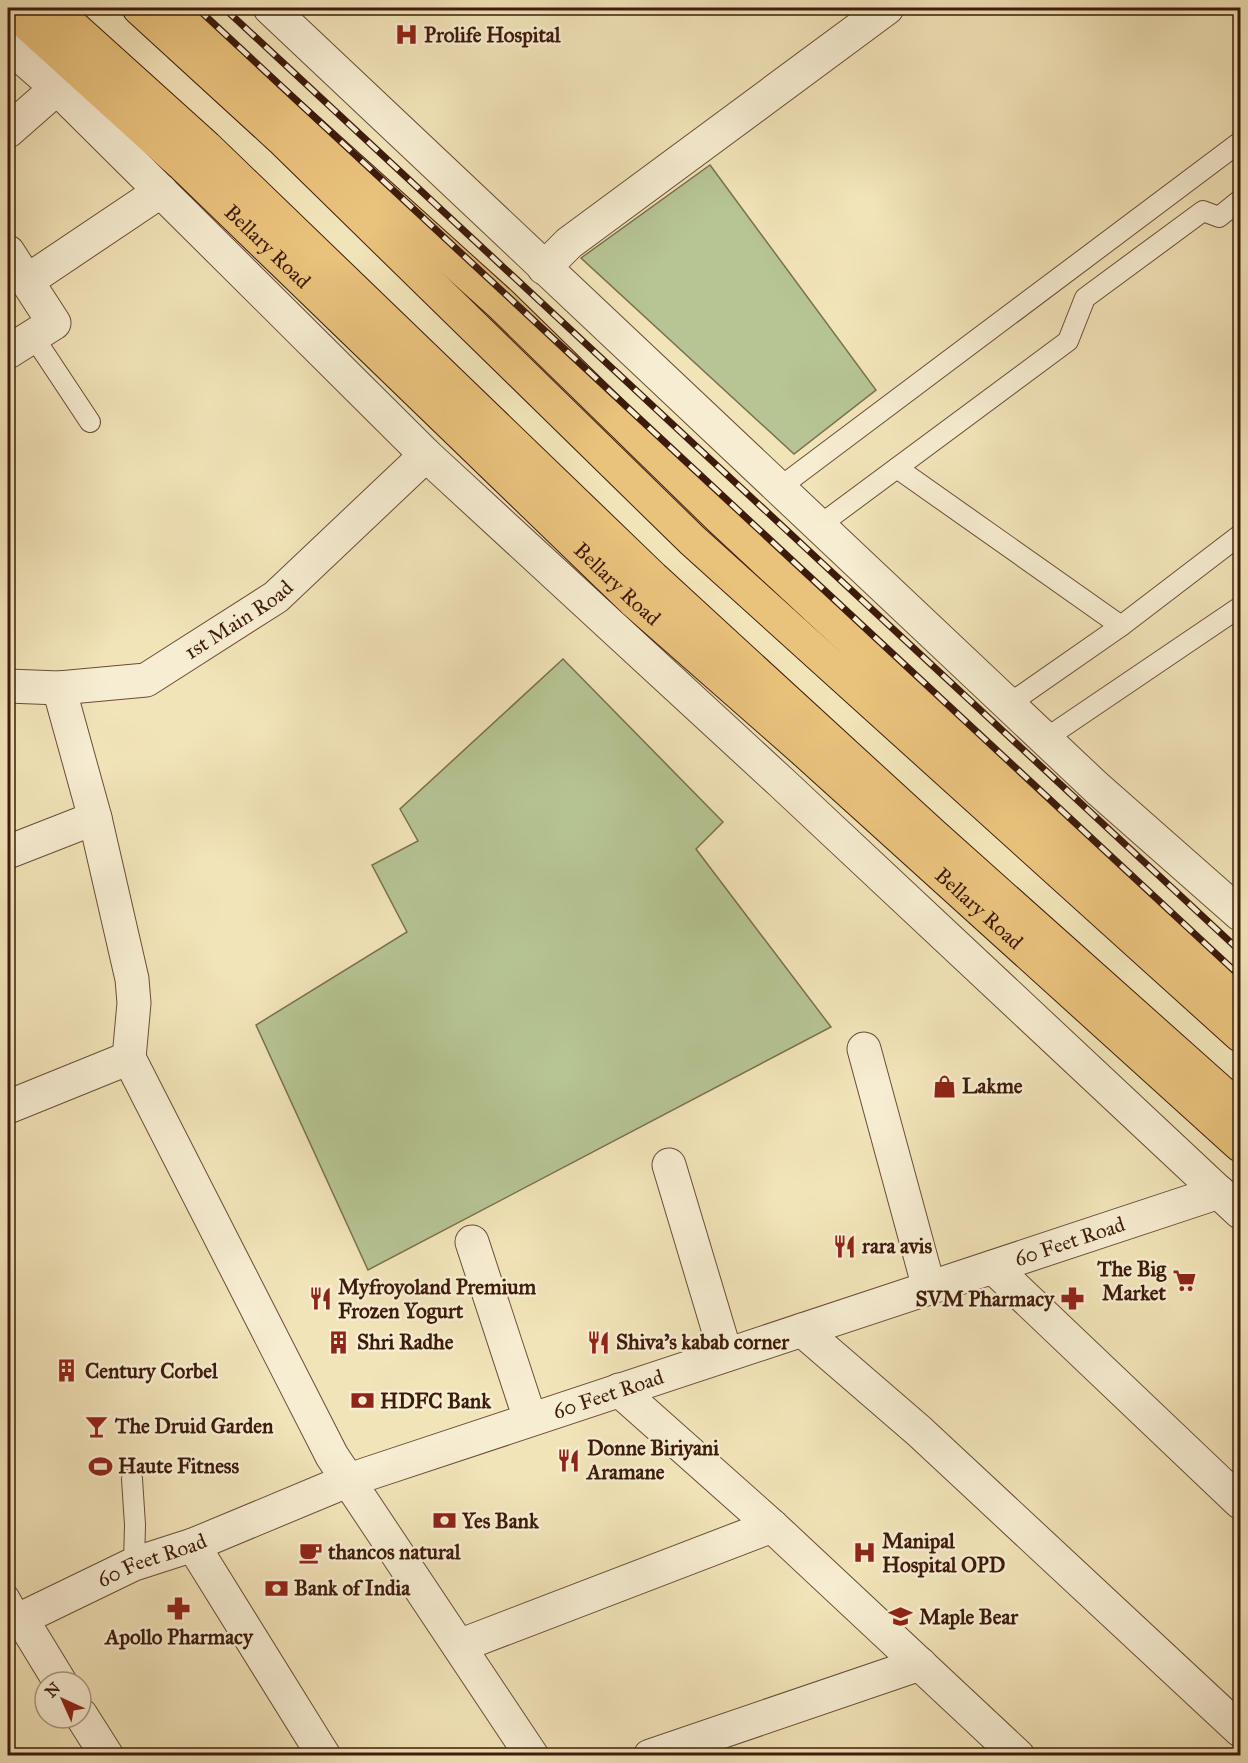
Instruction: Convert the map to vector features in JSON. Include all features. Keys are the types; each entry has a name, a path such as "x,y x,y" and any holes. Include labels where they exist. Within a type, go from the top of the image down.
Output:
{"highway":[{"name":"Bellary Road","path":"10,8 182,164 633,600 808,754 1240,1145"},
{"name":"Bellary Road","path":"52,8 206,147 653,578 925,827 1240,1108"},
{"path":"139,8 282,139 692,540 1240,1035"},
{"path":"173,8 501,304 720,518 1240,1001"}],"street":[{"path":"270,8 1097,788 1240,914"},
{"path":"544,268 569,243 887,8"},
{"path":"8,45 57,88 426,455 1230,1202"},
{"path":"8,131 57,88"},
{"path":"27,281 161,191"},
{"path":"8,252 54,322 20,344"},
{"name":"1st Main Road","path":"8,686 59,688 146,680 276,597 426,455"},
{"path":"59,688 95,818 132,979 134,1003 129,1058 332,1456 532,1755"},
{"path":"8,852 95,818"},
{"path":"864,1049 929,1288"},
{"path":"8,1107 129,1058"},
{"path":"669,1165 726,1355"},
{"name":"60 Feet Road","path":"12,1613 134,1564 193,1545 349,1480 993,1267 1230,1202"},
{"path":"472,1242 530,1419"},
{"path":"993,1267 1240,1502"},
{"path":"802,1330 919,1431 1240,1730"},
{"path":"619,1390 772,1526 1018,1755"},
{"path":"459,1646 772,1526"},
{"path":"193,1545 322,1755"},
{"path":"12,1613 52,1670"},
{"path":"650,1755 920,1664"},
{"path":"91,1730 107,1755"}],"lane":[{"path":"779,488 1240,142"},
{"path":"820,525 1068,341 1085,297 1203,211 1219,217 1240,200"},
{"path":"20,344 90,422"},
{"path":"897,468 1120,626"},
{"path":"1009,704 1120,626 1240,535"},
{"path":"1046,739 1240,607"},
{"path":"132,1479 135,1525 134,1564"}],"green space":[{"path":"710,165 876,390 794,454 581,258"},
{"path":"563,659 723,822 696,849 831,1027 368,1270 256,1025 407,932 372,865 418,841 400,809"}],"railway":[{"path":"197,8 1240,976"},
{"path":"224,8 1240,951"}],"place":[{"name":"Prolife Hospital","path":"406,35"},
{"name":"Lakme","path":"944,1086"},
{"name":"rara avis","path":"844,1246"},
{"name":"The Big Market","path":"1184,1281"},
{"name":"Myfroyoland Premium Frozen Yogurt","path":"320,1299"},
{"name":"SVM Pharmacy","path":"1072,1299"},
{"name":"Shri Radhe","path":"339,1342"},
{"name":"Shiva's kabab corner","path":"598,1342"},
{"name":"Century Corbel","path":"67,1371"},
{"name":"HDFC Bank","path":"362,1401"},
{"name":"The Druid Garden","path":"97,1426"},
{"name":"Donne Biriyani Aramane","path":"569,1460"},
{"name":"Haute Fitness","path":"100,1466"},
{"name":"Yes Bank","path":"444,1521"},
{"name":"thancos natural","path":"310,1552"},
{"name":"Manipal Hospital OPD","path":"864,1553"},
{"name":"Bank of India","path":"276,1588"},
{"name":"Apollo Pharmacy","path":"179,1609"},
{"name":"Maple Bear","path":"901,1617"}]}
